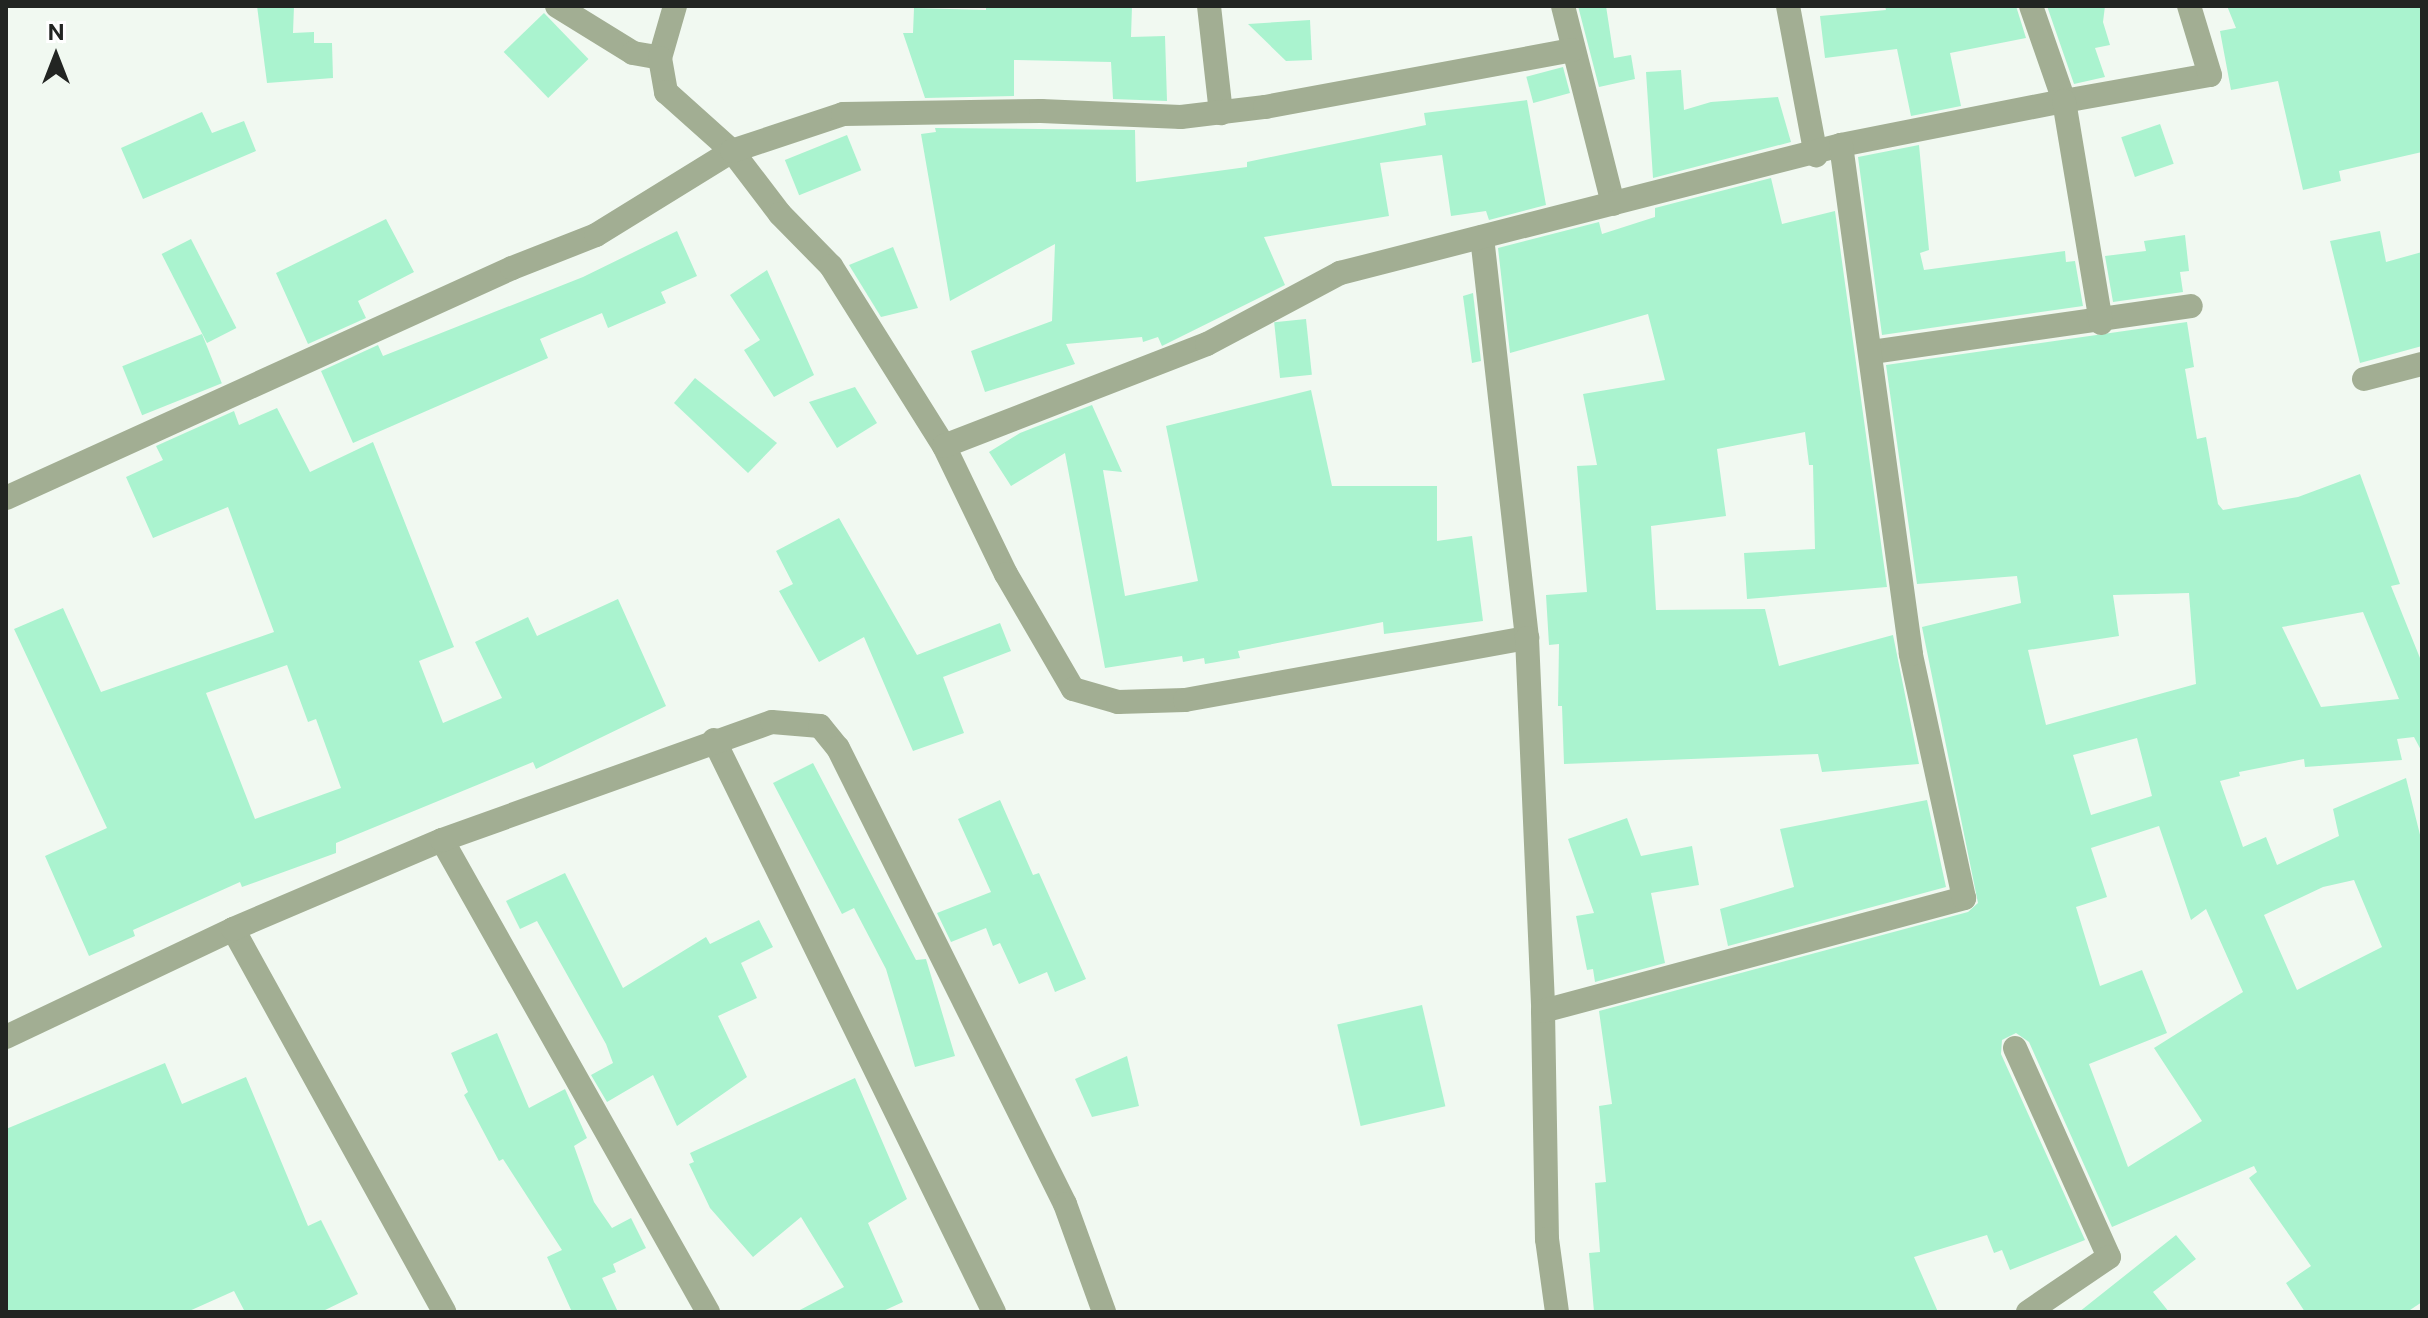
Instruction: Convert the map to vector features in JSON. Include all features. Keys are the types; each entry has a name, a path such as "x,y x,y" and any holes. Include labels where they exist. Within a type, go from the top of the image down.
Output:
{"street":[{"path":"557,6 633,53 660,58"},
{"path":"675,6 660,58 666,92 732,151 780,214 831,266 944,446 1006,574 1073,689 1118,702 1185,700 1527,638"},
{"path":"1209,6 1221,113"},
{"path":"1563,6 1613,204"},
{"path":"1788,6 1816,155"},
{"path":"2031,6 2064,101 2101,323"},
{"path":"944,446 1207,344 1340,273 1816,155 1841,145 2210,75 2189,6"},
{"path":"6,498 223,404 512,268 596,235 732,151 843,114 1221,113 1572,50"},
{"path":"1543,1011 1964,898 1911,654 1877,426 1872,352 1841,145"},
{"path":"1482,237 1527,638 1543,1011 1547,1239 1557,1312"},
{"path":"1872,352 2101,323 2191,306"},
{"path":"2364,379 2422,364"},
{"path":"6,1037 233,929 442,840 714,740 772,722 820,726 838,748 1065,1204 1104,1312"},
{"path":"714,740 994,1312"},
{"path":"442,840 708,1312"},
{"path":"233,929 444,1312"},
{"path":"2015,1048 2109,1257 2028,1312"}],"building":[{"path":"257,6 294,6 293,33 314,32 314,43 332,43 333,78 267,83"},
{"path":"986,6 1132,6 1131,37 1165,36 1167,101 1113,99 1111,62 1014,60 1014,96 925,98 903,33 913,33 914,8 986,10"},
{"path":"1578,6 1606,6 1614,58 1631,55 1635,79 1599,87"},
{"path":"1885,6 2016,6 2026,38 1950,53 1961,106 1911,116 1897,49 1825,58 1820,16 1886,10"},
{"path":"2047,6 2105,6 2103,22 2110,45 2095,48 2105,77 2074,84"},
{"path":"2227,6 2422,6 2422,152 2339,171 2341,181 2303,190 2278,81 2231,90 2220,31 2236,28"},
{"path":"544,13 588,59 548,98 504,52"},
{"path":"1310,20 1312,60 1286,61 1248,24"},
{"path":"1563,67 1570,93 1533,103 1526,77"},
{"path":"1681,70 1684,110 1711,102 1778,97 1791,142 1653,178 1646,72"},
{"path":"1527,100 1546,205 1489,220 1486,211 1451,216 1442,155 1380,163 1389,216 1264,237 1285,285 1162,346 1158,337 1143,342 1142,337 1066,344 1075,364 985,392 971,351 1052,321 1055,244 950,301 921,134 936,132 935,128 1135,130 1136,182 1247,167 1247,162 1426,125 1424,113"},
{"path":"202,112 212,133 244,121 256,151 143,199 121,148"},
{"path":"2160,124 2174,164 2135,177 2121,137"},
{"path":"847,135 861,170 799,195 785,160"},
{"path":"1919,145 1929,250 1920,253 1924,270 2065,251 2066,262 2075,261 2083,306 1882,335 1858,157"},
{"path":"1771,178 1782,224 1835,211 1887,587 1747,599 1744,553 1815,549 1813,465 1809,465 1805,432 1717,449 1726,516 1651,526 1656,610 1765,609 1779,666 1893,635 1919,764 1822,772 1818,754 1564,764 1562,706 1558,706 1559,644 1549,645 1546,595 1587,592 1577,466 1597,465 1583,394 1665,380 1648,314 1510,353 1498,248 1599,222 1602,234 1655,217 1655,208"},
{"path":"386,219 414,272 358,301 366,318 308,344 276,273"},
{"path":"677,231 697,276 661,292 666,303 608,328 602,313 540,339 548,358 353,443 321,371 378,345 383,356 583,277"},
{"path":"2380,231 2386,262 2422,252 2422,346 2360,363 2330,241"},
{"path":"2185,235 2189,271 2180,272 2183,292 2113,302 2105,256 2146,251 2144,241"},
{"path":"191,239 236,328 207,343 162,254"},
{"path":"893,247 918,308 881,317 849,265"},
{"path":"767,270 814,375 774,397 744,350 760,340 730,295"},
{"path":"1473,293 1481,361 1472,363 1463,296"},
{"path":"1306,319 1312,375 1280,378 1274,322"},
{"path":"2187,322 2194,367 2185,369 2197,439 2206,437 2218,504 2223,510 2298,497 2360,474 2400,584 2391,586 2422,663 2422,752 2414,737 2397,739 2402,760 2305,767 2304,759 2239,772 2240,776 2220,781 2243,847 2266,837 2277,865 2339,836 2333,809 2406,778 2422,843 2422,1302 2407,1312 2305,1312 2286,1283 2311,1266 2249,1178 2257,1172 2254,1166 2112,1227 2029,1042 2016,1033 2002,1040 2001,1054 2085,1240 2010,1270 2002,1250 1994,1253 1987,1235 1914,1257 1938,1312 1594,1312 1589,1253 1600,1252 1595,1183 1606,1182 1599,1106 1612,1104 1599,1011 1968,912 1978,903 1922,627 2021,603 2017,576 1917,584 1886,365","holes":["2189,593 2196,684 2046,725 2028,650 2119,636 2113,595","2363,612 2399,699 2321,707 2282,627","2137,738 2152,796 2091,815 2073,755","2159,826 2191,920 2206,909 2243,992 2154,1048 2202,1121 2128,1167 2089,1064 2167,1033 2142,970 2100,986 2076,907 2107,897 2091,848","2354,880 2382,947 2297,990 2264,915 2323,887"]},
{"path":"202,334 222,383 142,415 122,366"},
{"path":"695,378 777,443 748,473 674,403"},
{"path":"855,387 877,423 837,448 809,402"},
{"path":"1311,390 1332,486 1437,486 1437,541 1472,536 1483,621 1384,634 1383,622 1238,651 1240,658 1205,664 1204,658 1183,662 1182,656 1105,668 1065,453 1011,486 989,452 1020,433 1092,405 1122,472 1103,470 1125,596 1198,581 1166,426"},
{"path":"277,408 310,472 373,442 454,647 419,661 443,723 502,698 475,642 528,617 537,636 618,599 666,706 536,769 533,762 336,843 336,853 242,887 240,882 133,930 135,936 89,956 45,856 107,828 14,629 63,608 101,692 274,632 228,507 153,538 126,477 163,460 156,446 234,411 239,425","holes":["287,665 308,722 316,719 341,788 255,819 206,693"]},
{"path":"839,518 917,655 1000,623 1011,651 943,677 964,733 913,751 864,637 819,662 779,591 793,584 776,551"},
{"path":"813,763 916,960 926,959 955,1056 915,1067 886,969 854,908 842,914 773,783"},
{"path":"1000,800 1033,875 1039,873 1086,979 1055,992 1047,972 1019,984 1000,943 993,946 986,928 951,942 937,913 991,892 958,819"},
{"path":"1927,800 1946,887 1728,946 1720,909 1794,887 1780,829"},
{"path":"1627,818 1641,856 1692,846 1699,885 1651,893 1665,963 1595,982 1593,969 1587,970 1576,916 1594,913 1568,839"},
{"path":"565,873 623,988 706,937 710,944 759,920 773,947 741,963 757,998 718,1016 747,1077 677,1126 653,1075 607,1102 591,1075 613,1063 606,1044 537,921 520,929 506,901"},
{"path":"1422,1005 1445,1106 1361,1126 1337,1025"},
{"path":"497,1033 529,1108 565,1089 587,1138 574,1146 594,1202 612,1228 631,1218 646,1248 613,1264 616,1272 602,1278 618,1312 572,1312 547,1257 562,1250 503,1159 499,1161 464,1095 468,1092 451,1053"},
{"path":"1127,1056 1139,1106 1092,1117 1075,1079"},
{"path":"165,1063 182,1104 246,1077 308,1226 321,1220 358,1294 321,1312 245,1312 234,1291 187,1312 6,1312 6,1129"},
{"path":"855,1078 907,1199 868,1223 903,1302 881,1312 796,1312 844,1287 801,1217 753,1257 710,1208 689,1164 694,1162 690,1153"},
{"path":"2176,1235 2196,1259 2153,1292 2169,1312 2079,1312"}]}
